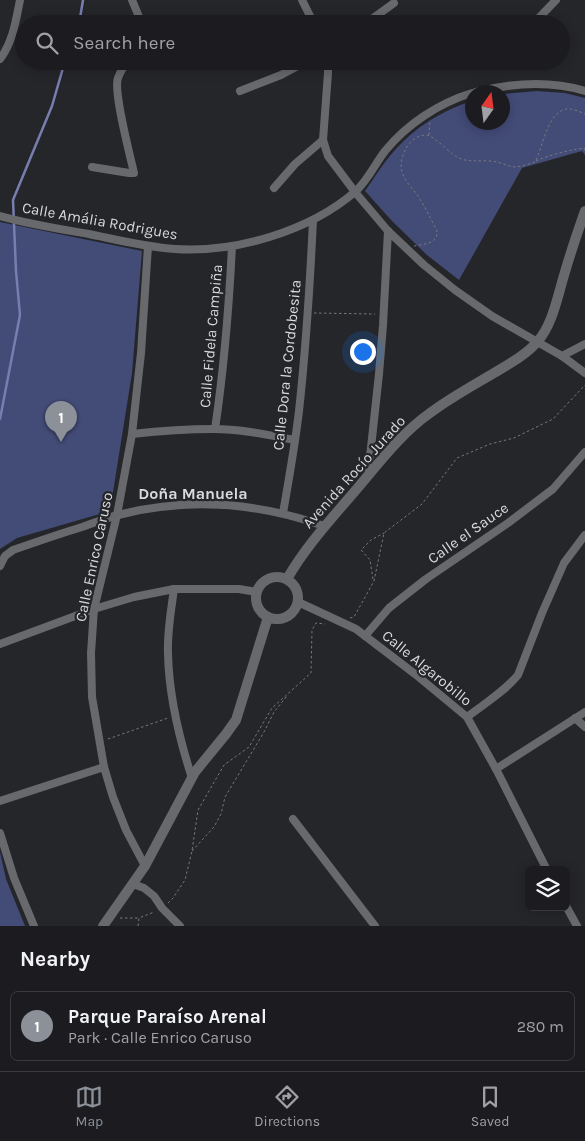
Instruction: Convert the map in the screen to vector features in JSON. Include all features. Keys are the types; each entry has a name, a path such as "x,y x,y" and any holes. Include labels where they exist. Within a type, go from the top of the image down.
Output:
{"street":[{"path":"17,15 20,0"},
{"path":"132,0 138,15"},
{"path":"302,0 310,15"},
{"path":"542,15 556,0"},
{"path":"377,15 394,3"},
{"path":"0,59 11,40 15,22"},
{"path":"92,167 129,173 134,172 118,98 117,79 122,70"},
{"path":"240,91 291,70"},
{"path":"328,70 323,140 328,156 388,231 424,265 455,290 492,316 562,356 585,373"},
{"name":"Calle Amália Rodrigues","path":"510,86 541,84 564,86 585,91"},
{"name":"Calle Amália Rodrigues","path":"1,216 148,246 204,249 232,246 259,240 312,220 355,192 363,184 373,166 386,150 410,126 444,104 465,96"},
{"path":"274,188 295,164 323,140"},
{"name":"Avenida Rocío Jurado","path":"287,580 296,564 324,526 398,442 428,414 509,364 538,342 553,312 571,249 585,211"},
{"name":"Calle Dora la Cordobesita","path":"283,513 295,440 309,313 312,220"},
{"path":"368,476 384,315 388,231"},
{"name":"Calle Enrico Caruso","path":"145,866 126,830 104,767 92,696 91,653 94,609 117,515 132,434 141,353 148,246"},
{"name":"Calle Fidela Campiña","path":"215,429 227,330 232,246"},
{"path":"562,356 585,344"},
{"path":"132,434 173,430 215,429 242,431 295,440"},
{"name":"Calle el Sauce","path":"365,636 389,608 426,579 508,523 553,489 585,452"},
{"path":"0,566 5,556 13,550 117,515 150,508 183,504 250,507 283,513 324,526"},
{"path":"467,716 493,698 518,675 564,563 585,536"},
{"path":"280,577 287,580 294,585 298,593 296,609 291,615 284,618 268,617 258,607 256,600 257,592 266,581 272,578 280,577"},
{"path":"174,589 169,621 170,686 192,778"},
{"path":"0,644 94,609 134,597 174,589 240,589 257,592"},
{"name":"Calle Algarobillo","path":"298,602 356,629 467,716 545,866"},
{"path":"105,922 145,866 199,767 236,720 268,617"},
{"path":"496,769 585,712"},
{"path":"575,718 585,728"},
{"path":"0,801 104,767"},
{"path":"293,819 375,926"},
{"path":"0,833 14,878 34,926"},
{"path":"133,884 144,888 154,896 162,908 180,926"},
{"path":"569,911 576,925"}],"path":[{"path":"535,162 552,120 558,114 566,109 585,114"},
{"path":"429,136 430,112"},
{"path":"406,248 433,241 438,235 421,200 405,178 401,166 404,150 420,136 429,136 464,160 472,162 491,161 515,167 535,162 550,155 584,148 585,150"},
{"path":"309,313 384,315"},
{"path":"374,582 370,560 361,550 371,540 384,533 422,504 457,458 490,444 514,438 553,419 585,385"},
{"path":"339,621 354,617 374,582 384,533"},
{"path":"105,922 119,918 139,918 162,908 173,898 185,880 192,851 198,810 224,765 249,747 272,708 311,673 312,630 316,623 325,624"},
{"path":"192,851 214,826 221,814 225,797 274,712 290,692"},
{"path":"99,742 176,716"},
{"path":"138,926 139,918"}],"shaded area":[{"path":"537,91 565,93 585,98 585,155 582,151 522,168 459,280 427,255 365,191 387,160 411,134 430,120 451,109 465,104 465,130 510,130 510,93"},
{"path":"0,222 142,251 132,373 110,511 17,538 0,549"},
{"path":"0,852 6,879 25,926 0,926"}],"waterway":[{"path":"80,15 83,0"},
{"path":"0,419 20,315 13,200 52,106 62,70"}],"place":[{"name":"Parque Paraíso Arenal","path":"61,442"}],"district":[{"name":"Doña Manuela","path":"193,493"}]}
